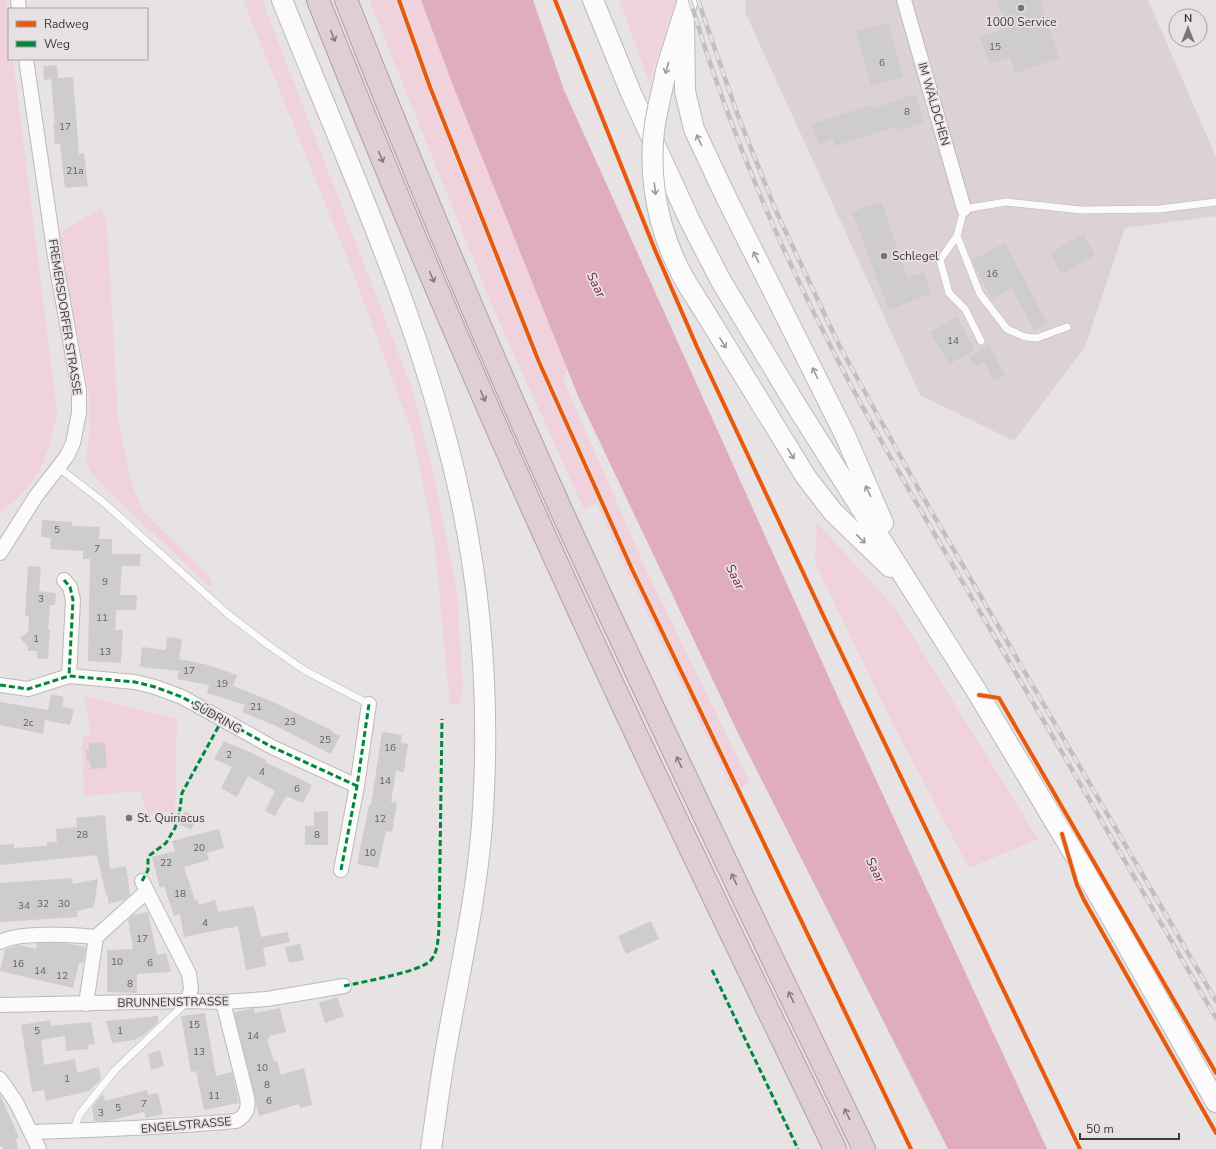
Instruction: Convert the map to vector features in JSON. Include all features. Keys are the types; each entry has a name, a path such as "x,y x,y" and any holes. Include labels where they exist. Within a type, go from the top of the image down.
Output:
{"highway":[{"path":"318,0 384,165 476,382 544,534 830,1143"},
{"path":"346,0 405,148 500,371 564,516 653,708 864,1149"}],"main road":[{"path":"282,0 396,283 435,398 459,490 471,562 480,631 484,693 482,824 476,879 430,1149"},
{"path":"593,0 637,106 690,221 721,281 794,402 914,590 1078,860 1216,1102"},
{"path":"686,9 685,91 694,129 725,196 845,435 865,484 914,590"},
{"path":"686,9 667,67 654,132 652,158 658,210 677,266 794,459 820,496 848,527 914,590"}],"street":[{"name":"IM WÄLDCHEN","path":"904,0 964,209"},
{"name":"FREMERSDORFER STRASSE","path":"0,554 36,496 67,456 73,444 79,413 79,390 56,263 26,60"},
{"path":"64,580 70,587 73,600 69,676"},
{"name":"SÜDRING","path":"0,685 28,689 69,676 135,682 182,697 272,747 357,786"},
{"path":"341,870 357,786 369,704"},
{"path":"86,1004 96,937 144,887 189,974 191,988 188,1001"},
{"path":"0,942 18,937 96,937"},
{"name":"BRUNNENSTRASSE","path":"0,1005 188,1001 222,1002 298,996 344,986"},
{"name":"ENGELSTRASSE","path":"32,1132 181,1126 236,1121 243,1117 248,1108 247,1097 222,1002"},
{"path":"0,1079 16,1102 39,1149"}],"lane":[{"path":"981,341 965,309 949,293 940,260 957,236 964,209 1006,202 1081,210 1159,209 1216,202"},
{"path":"957,236 980,294 1007,330 1025,337 1038,338 1067,327"},
{"path":"59,468 102,501 228,615 270,647 304,670 369,704"},
{"path":"76,1131 76,1124 79,1115 115,1070 188,1001"}],"shaded area":[{"path":"0,0 6,0 8,15 8,60 13,60 57,413 50,443 40,469 24,491 0,512"},
{"path":"243,0 262,0 413,391 436,485 457,593 463,689 459,704 450,705 434,539 413,435 350,265"},
{"path":"369,0 421,0 452,83 567,369 564,376 565,384 649,576 750,783 733,791 626,568 597,503 584,509 494,310"},
{"path":"619,0 676,0 649,81"},
{"path":"746,0 1148,0 1216,157 1216,216 1125,228 1085,347 1014,441 920,395 745,12"},
{"path":"102,208 107,225 118,419 131,482 143,511 208,575 212,583 211,588 106,489 91,473 86,460 90,431 89,395 59,236 64,230"},
{"path":"817,523 896,609 1038,839 969,868 894,726 815,563"},
{"path":"84,696 177,719 175,812 148,814 139,791 84,796 82,737 91,733"}],"water":[{"name":"Saar","path":"421,0 533,0 564,90 841,704 1047,1149 948,1149 737,731 578,396 452,83"}],"building":[{"path":"997,0 1040,0 1059,58 1015,73 1010,57 990,64 980,37 1007,28"},
{"path":"888,23 903,77 871,86 856,31"},
{"path":"57,65 58,78 73,77 79,154 84,153 88,186 65,188 60,144 55,144 53,123 55,123 51,79 44,80 43,66"},
{"path":"915,94 924,122 899,131 898,126 835,146 833,139 819,145 812,124 871,105 872,109"},
{"name":"Schlegel","path":"881,201 907,278 923,272 932,293 889,310 852,212"},
{"path":"1083,234 1095,255 1062,274 1050,253"},
{"path":"1005,243 1047,323 1034,330 1012,288 992,299 972,260"},
{"path":"957,317 975,350 949,364 930,332"},
{"path":"989,345 1005,375 994,381 984,362 975,367 969,357"},
{"path":"42,520 72,522 72,526 100,527 99,539 112,539 112,554 141,554 140,566 122,566 120,595 137,595 136,610 116,610 115,630 123,630 121,663 88,661 90,559 83,559 83,551 50,549 51,538 41,537"},
{"path":"28,566 41,567 39,591 56,593 55,605 50,605 48,659 37,658 37,651 28,651 28,647 20,638 28,632 29,616 25,616"},
{"path":"167,637 182,639 179,659 208,665 237,675 233,686 271,701 333,731 332,732 340,736 331,754 276,726 242,712 245,705 207,693 209,685 177,679 179,671 140,667 142,647 166,650"},
{"path":"51,694 64,697 62,707 74,709 70,725 45,720 43,734 0,725 0,702 48,710"},
{"path":"382,732 402,735 401,743 408,744 404,772 396,771 391,802 397,803 392,832 386,831 378,868 357,864 369,805 371,805"},
{"path":"224,741 266,760 265,762 312,785 303,803 286,796 275,816 265,811 275,791 248,776 237,797 221,788 232,767 214,759"},
{"path":"105,742 107,768 91,769 90,761 87,762 86,750 89,750 89,743"},
{"path":"185,811 197,818 191,830 179,824"},
{"path":"328,811 328,845 305,845 305,826 314,826 314,812"},
{"path":"105,815 110,869 126,866 130,895 124,900 108,904 108,895 106,895 97,855 0,865 0,845 14,844 14,848 47,846 47,842 57,842 56,829 77,827 76,818"},
{"path":"219,829 224,848 207,853 209,860 184,867 195,900 197,899 199,905 215,900 218,912 254,906 261,937 288,932 290,942 263,948 266,966 246,970 238,926 184,937 180,914 174,916 164,886 160,888 152,857 175,851 172,841"},
{"path":"72,878 73,884 98,879 94,907 77,911 78,917 0,922 0,883"},
{"path":"148,912 157,955 166,953 171,972 137,974 137,993 107,992 107,950 133,949 128,920 133,915"},
{"path":"651,921 659,939 626,954 618,936"},
{"path":"37,943 64,943 86,947 83,963 79,963 73,988 0,971 5,949 19,945 36,949"},
{"path":"300,944 304,960 289,963 285,947"},
{"path":"337,997 344,1016 325,1023 319,1003"},
{"path":"254,1008 255,1013 280,1008 286,1032 269,1036 270,1038 267,1039 274,1061 277,1061 281,1075 304,1068 312,1105 300,1108 299,1104 259,1116 234,1012"},
{"path":"205,1013 216,1076 232,1072 239,1103 204,1110 196,1071 191,1072 181,1016"},
{"path":"158,1016 158,1022 142,1037 134,1040 112,1043 106,1021"},
{"path":"50,1020 51,1026 91,1022 95,1044 88,1045 88,1049 66,1051 65,1036 41,1040 44,1065 75,1059 77,1073 99,1067 101,1079 89,1091 46,1101 44,1090 32,1092 21,1025"},
{"path":"160,1050 164,1066 151,1070 148,1054"},
{"path":"147,1090 148,1095 158,1093 163,1114 146,1118 144,1112 108,1121 94,1121 92,1107 101,1096 104,1095 105,1101"},
{"path":"0,1094 19,1138 16,1138 18,1149 3,1149 2,1146 0,1147"}],"railway":[{"path":"690,0 735,133 790,263 831,347 909,489 1216,1018"},
{"path":"698,0 737,113 776,211 839,345 919,490 1216,1001"}],"marked path":[{"path":"64,580 70,587 73,600 69,676"},
{"path":"0,685 28,689 69,676 135,682 155,687 182,697 272,747 357,786"},
{"path":"341,870 357,786 369,704"},
{"path":"344,986 403,973 424,965 430,961 435,954 439,928 442,719"},
{"path":"142,881 148,870 148,860 150,855 166,843 175,828 182,793 222,720"},
{"path":"712,970 798,1149"}],"cycle path":[{"path":"399,0 430,87 539,362 631,567 911,1149"},
{"path":"555,0 655,250 697,347 824,617 1080,1149"},
{"path":"979,695 999,698 1216,1073"},
{"path":"1062,834 1077,885 1084,900 1216,1133"}],"place":[{"name":"1000 Service","path":"1021,8"},
{"name":"Schlegel","path":"884,256"},
{"name":"St. Quiriacus","path":"129,818"}]}
